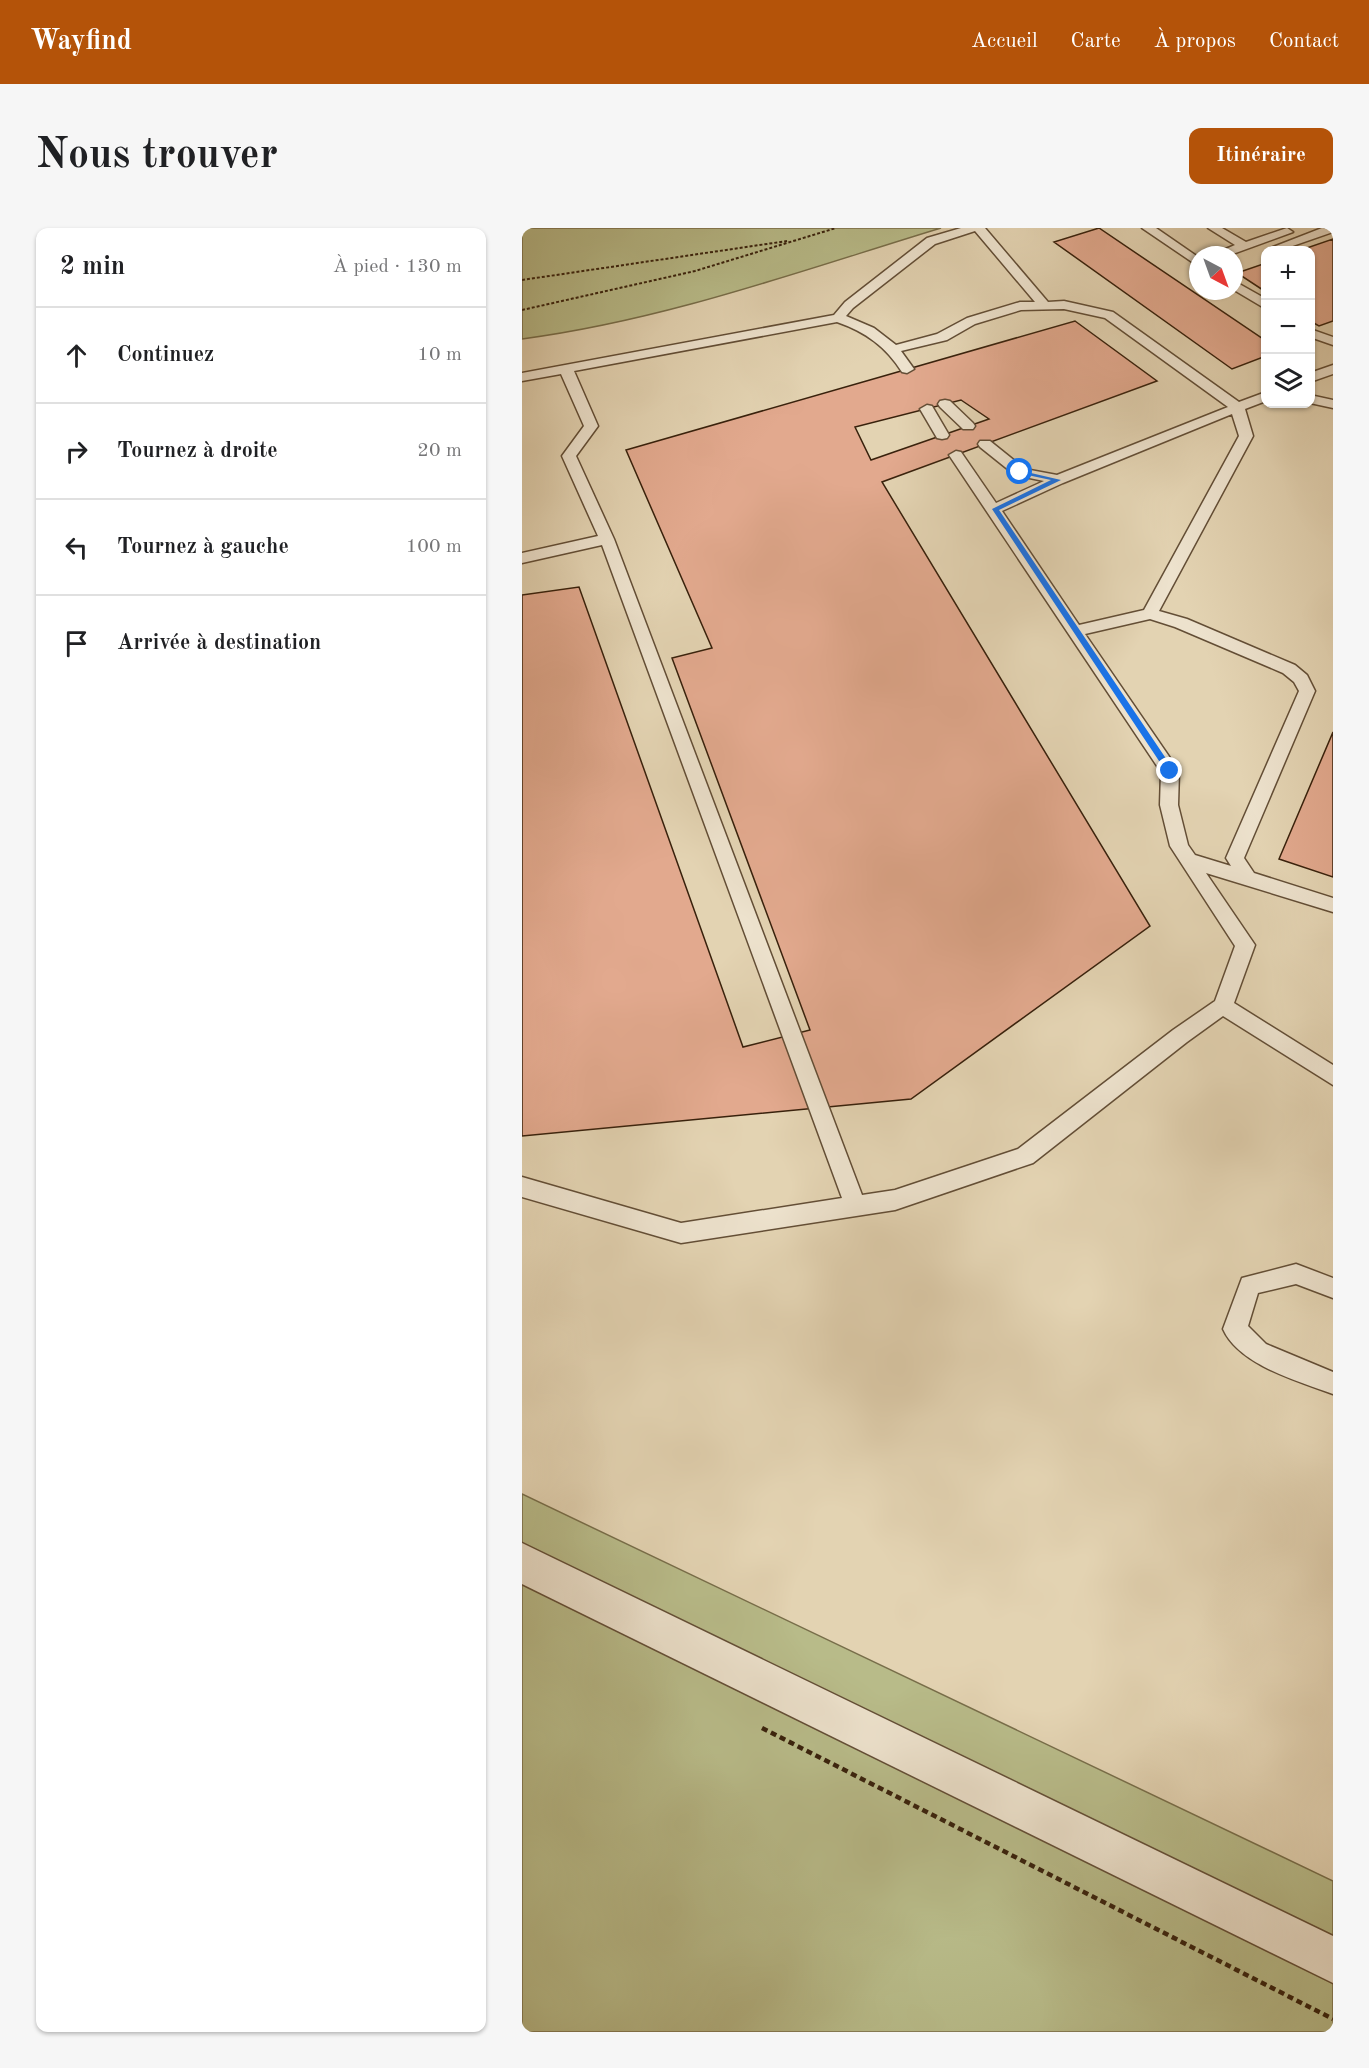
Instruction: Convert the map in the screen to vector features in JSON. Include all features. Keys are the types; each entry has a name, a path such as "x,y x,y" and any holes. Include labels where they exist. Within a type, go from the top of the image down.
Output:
{"street":[{"path":"522,1563 1333,1960"}],"lane":[{"path":"838,318 849,305 931,241 973,228"},
{"path":"979,228 1044,305"},
{"path":"1148,228 1189,256"},
{"path":"1214,228 1244,246 1284,230 1300,228"},
{"path":"1281,246 1333,228"},
{"path":"1243,259 1261,253"},
{"path":"1243,291 1261,302"},
{"path":"894,349 942,337 971,321 1020,306 1065,305 1109,315 1237,407 1246,436 1150,614"},
{"path":"522,377 838,318 863,325 894,349 906,366"},
{"path":"1315,334 1333,341"},
{"path":"566,369 591,426 569,456 607,539 856,1207"},
{"path":"1315,376 1333,369"},
{"path":"995,509 1058,480 1261,398"},
{"path":"1315,400 1333,404"},
{"path":"945,404 968,426"},
{"path":"927,408 942,435"},
{"path":"985,444 1020,472 1058,480"},
{"path":"522,1187 681,1233 894,1200 1025,1156 1180,1036 1223,1006 1245,945 1179,846 1169,805 1170,771 995,509 956,455"},
{"path":"522,558 607,539"},
{"path":"1076,631 1150,614 1181,624 1289,669 1301,679 1307,691 1236,858 1247,878"},
{"path":"1188,860 1333,905"},
{"path":"1223,1006 1333,1076"},
{"path":"1333,1288 1296,1274 1250,1285 1235,1329 1258,1352 1333,1383"}],"path":[{"path":"522,310 695,272 836,228"},
{"path":"522,280 800,239"},
{"path":"756,1725 1333,2019"}],"green space":[{"path":"522,228 941,228 786,277 681,307 629,320 522,339"},
{"path":"522,1494 1333,1881 1333,2032 522,2032"}],"building":[{"path":"1099,228 1189,289 1189,300 1205,300 1261,338 1261,358 1232,369 1054,242"},
{"path":"1333,239 1333,321 1319,326 1315,324 1315,246 1313,246"},
{"path":"1261,265 1261,289 1243,277 1243,271"},
{"path":"1075,321 1157,381 882,482 1150,926 911,1099 522,1136 522,595 579,587 743,1047 810,1030 672,658 712,648 626,450","holes":["961,400 989,419 871,460 855,427"]},
{"path":"1333,732 1333,877 1279,859"}],"route":[{"path":"1020,472 1030,476 1058,480 995,509 1170,771"}]}
